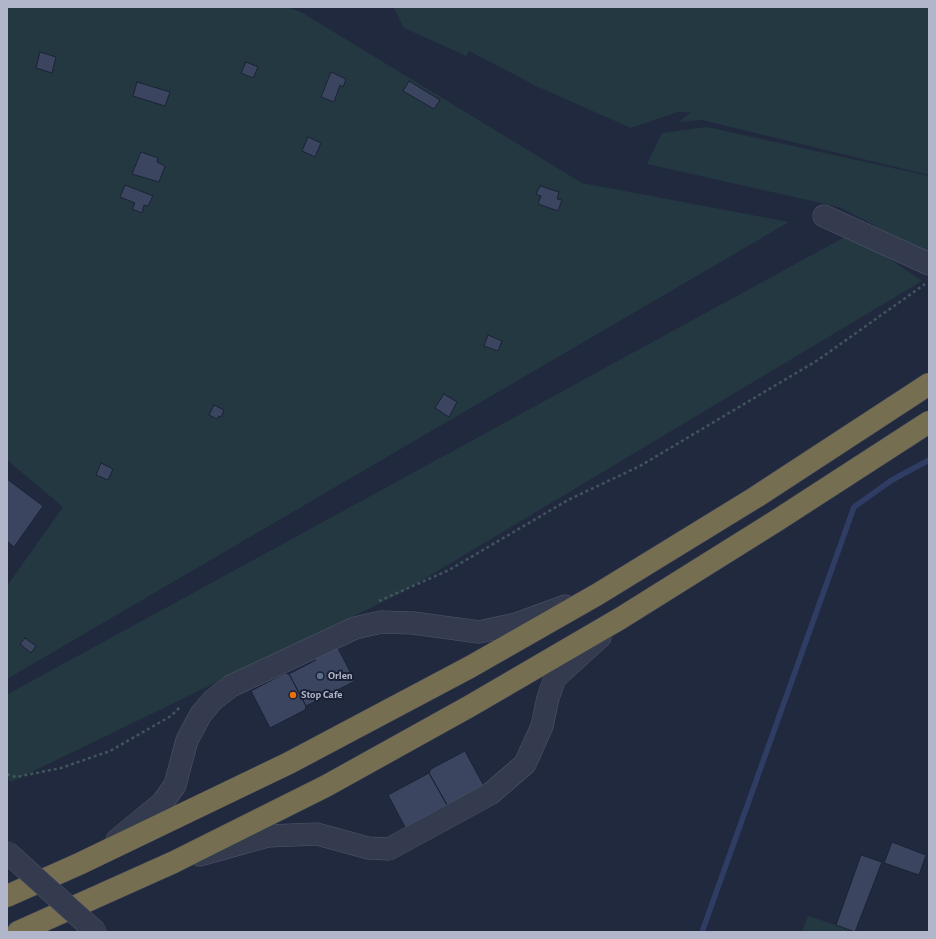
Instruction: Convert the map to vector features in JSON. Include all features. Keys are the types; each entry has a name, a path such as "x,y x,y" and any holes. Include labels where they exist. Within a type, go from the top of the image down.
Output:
{"highway":[{"path":"7,896 79,864 289,762 470,667 598,594 756,497 929,384"},
{"path":"18,932 174,862 326,786 470,706 621,618 776,521 929,422"}],"street":[{"path":"824,216 928,273"},
{"path":"79,864 130,831 163,802 174,785 187,740 201,714 213,700 231,686 355,628 381,622 479,632 516,624 598,594"},
{"path":"174,862 268,836 317,834 368,848 389,849 484,798 525,764 542,726 548,698 555,678 621,618"},
{"path":"7,852 96,932"}],"path":[{"path":"373,604 449,570 568,500 640,466 818,360 928,273"},
{"path":"7,774 16,777 61,768 110,751 171,716 186,701"}],"shaded area":[{"path":"7,7 286,7 301,12 582,183 789,222 7,679 7,586 63,507 7,460"},
{"path":"393,7 929,7 929,175 702,120 679,122 691,112 678,112 631,128 538,87 469,51 466,56 404,28"},
{"path":"707,127 929,176 929,257 839,207 647,164 662,133"},
{"path":"852,233 922,281 399,594 11,782 7,778 8,694"},
{"path":"808,916 836,925 855,932 802,932"}],"building":[{"path":"40,52 56,57 52,73 36,68"},
{"path":"246,62 258,67 253,78 241,73"},
{"path":"331,72 346,79 343,87 340,85 334,102 321,97"},
{"path":"409,81 440,100 434,109 403,91"},
{"path":"137,82 170,92 165,106 133,96"},
{"path":"308,137 321,143 315,157 302,151"},
{"path":"141,152 158,158 157,162 165,166 159,182 132,174"},
{"path":"125,185 153,196 148,206 144,205 142,213 132,209 135,203 120,197"},
{"path":"540,186 559,192 557,199 562,200 558,211 538,204 541,196 536,194"},
{"path":"488,335 502,341 498,351 484,346"},
{"path":"444,394 457,402 449,417 435,408"},
{"path":"214,405 224,410 221,417 219,416 217,419 209,415"},
{"path":"101,463 113,469 108,480 96,475"},
{"path":"7,479 43,506 14,547 7,541"},
{"path":"329,631 355,681 306,706 289,674 316,660 307,643"},
{"path":"25,638 36,646 31,653 20,644"},
{"path":"285,673 289,674 306,706 305,710 270,728 251,691"},
{"path":"465,751 485,788 447,805 429,773 431,769"},
{"path":"429,773 447,805 414,844 388,795"},
{"path":"892,842 926,855 919,875 884,863"},
{"path":"861,855 882,862 855,932 836,925"}],"waterway":[{"path":"702,932 854,507 892,480 929,460"}],"place":[{"name":"Orlen","path":"320,676"},
{"name":"Stop Cafe","path":"293,695"}]}
